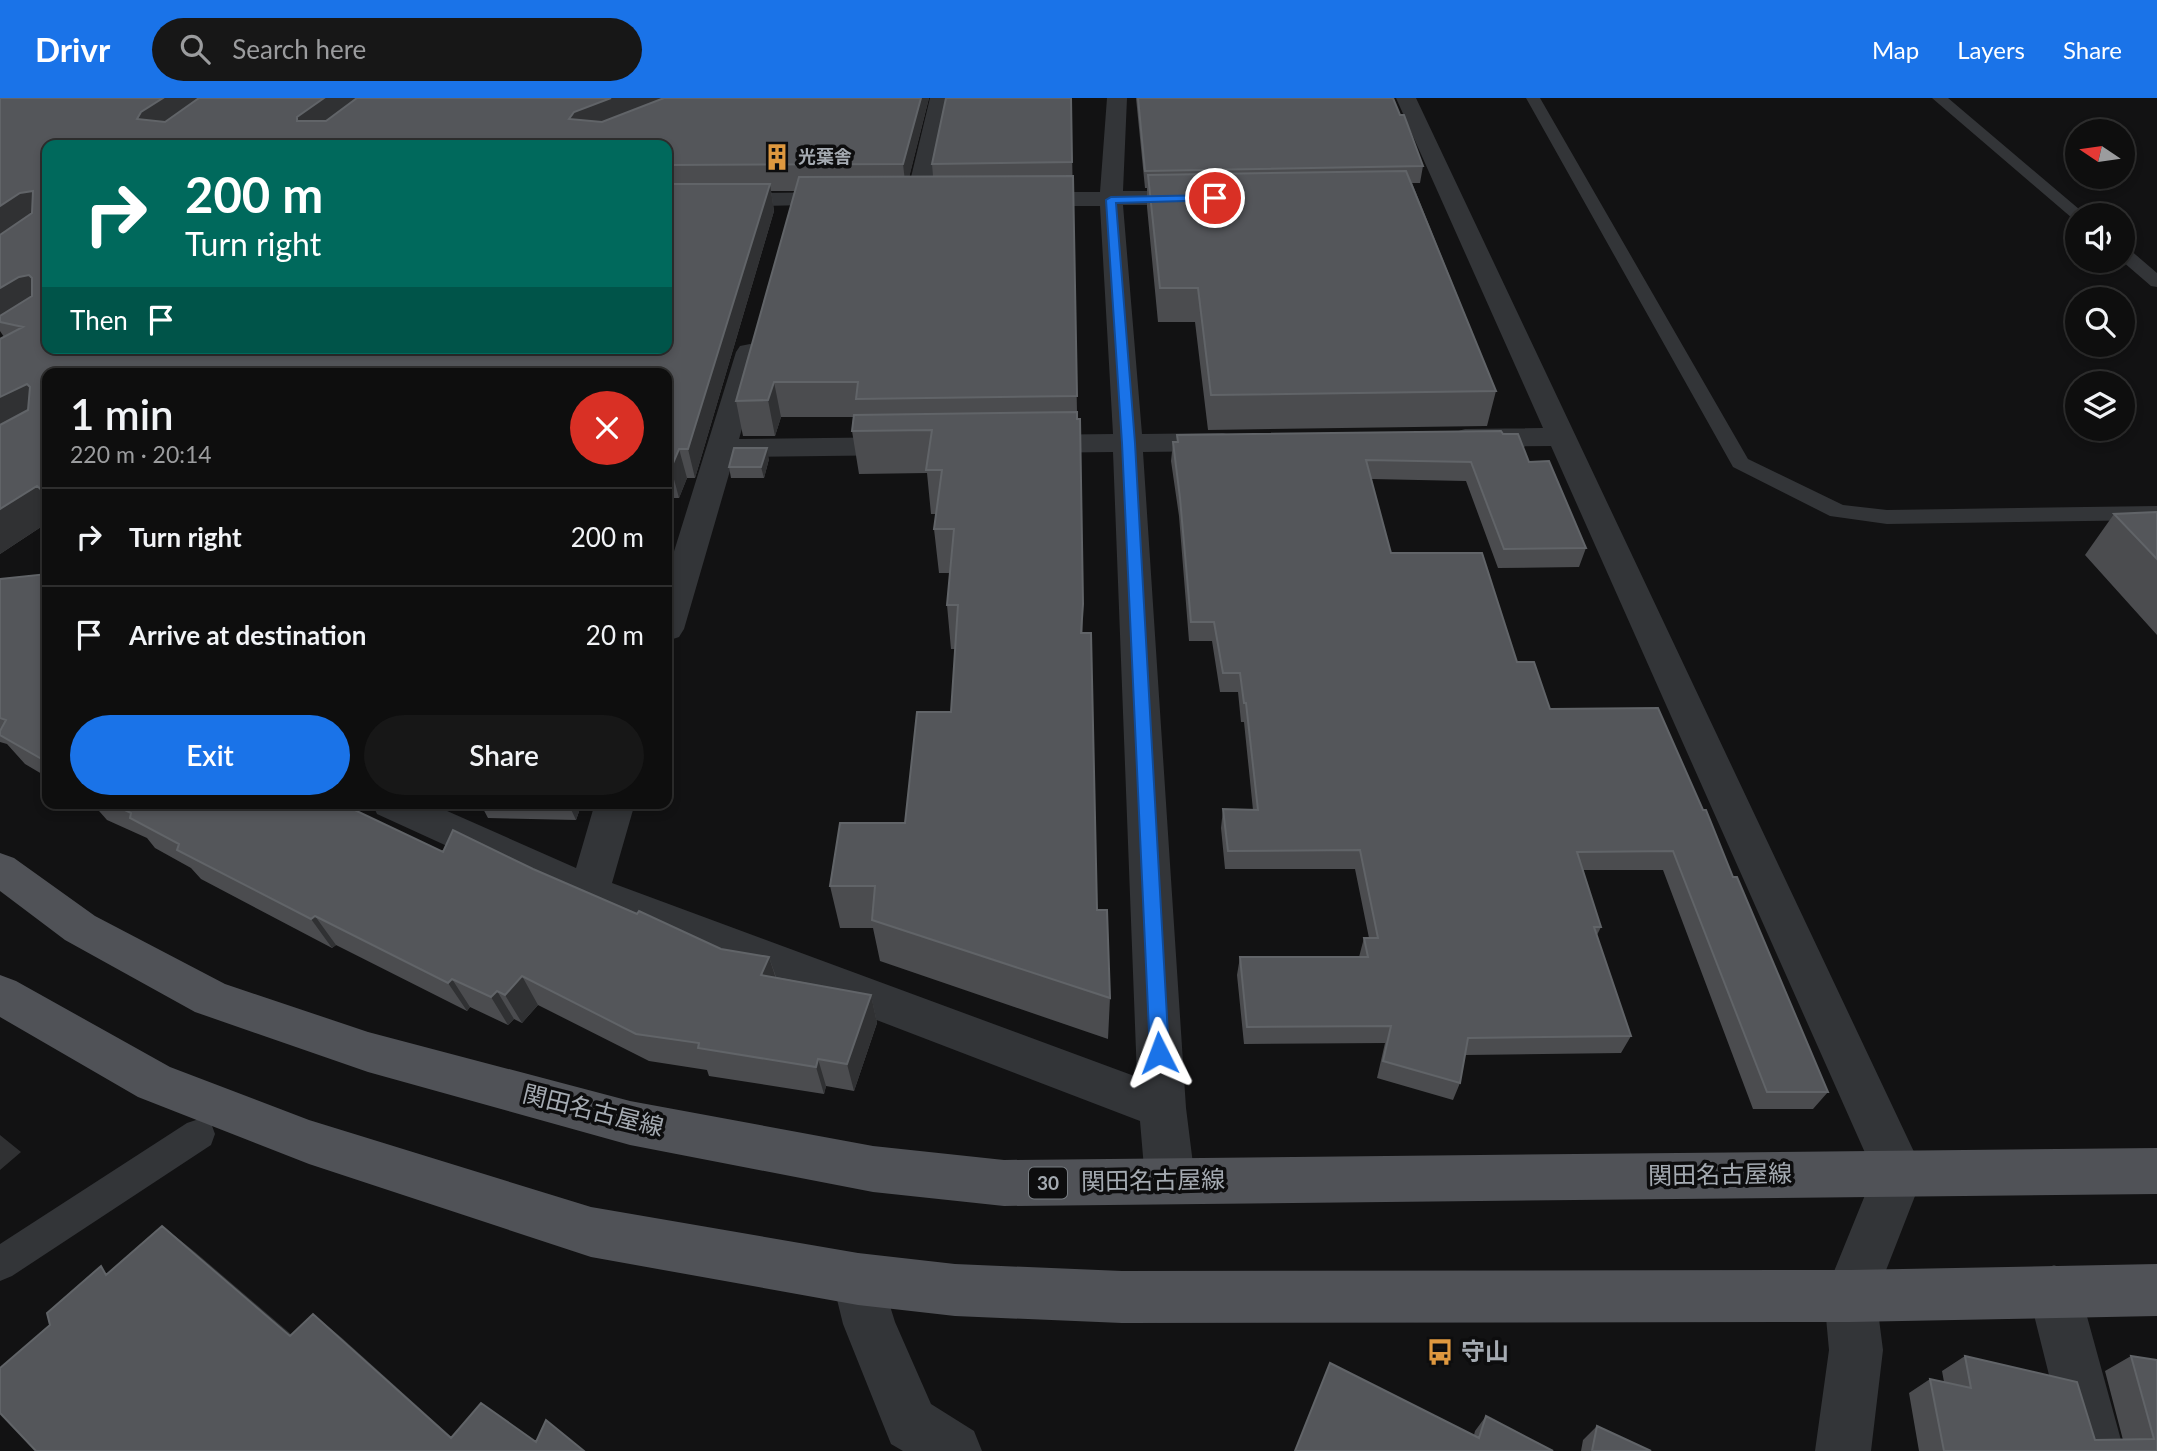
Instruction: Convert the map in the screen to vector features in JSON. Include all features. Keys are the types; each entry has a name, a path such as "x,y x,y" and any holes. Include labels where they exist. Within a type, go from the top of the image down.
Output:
{"main road":[{"name":"関田名古屋線","path":"0,869 80,928 211,999 368,1052 617,1120 873,1169 1004,1183 2157,1171"},
{"path":"0,994 154,1082 309,1142 591,1232 858,1279 955,1290 1122,1297 1850,1296 2157,1290"}],"street":[{"path":"918,198 940,98"},
{"path":"1117,98 1111,200 1128,443 1162,1108 1170,1180"},
{"path":"1406,98 1436,194 1561,437 1899,1173 1850,1296 1856,1350 1843,1451"},
{"path":"890,199 945,198"},
{"path":"1001,199 1220,198"},
{"path":"672,202 789,214 862,199"},
{"path":"672,593 680,536 723,448 756,331"},
{"path":"1436,439 1561,437"},
{"path":"1003,444 1254,441"},
{"path":"723,448 933,445"},
{"path":"404,809 589,892 1162,1108"},
{"path":"589,892 613,809"},
{"path":"858,1279 869,1324 911,1424 954,1451"},
{"path":"2054,1291 2096,1451"}],"lane":[{"path":"1533,98 1740,463 1838,511 1887,517 2157,513"},
{"path":"1939,98 2065,204"},
{"path":"2135,263 2157,282"},
{"path":"0,1264 199,1134"}],"building":[{"path":"0,98 163,98 141,112 137,119 165,122 199,98 324,98 297,117 297,121 326,121 357,98 611,98 574,112 569,119 602,122 664,98 921,98 903,164 672,165 672,140 42,140 42,354 672,354 672,184 770,184 688,449 679,449 672,466 672,368 42,368 42,490 37,486 0,509 0,425 28,410 30,387 27,384 0,397 0,339 23,327 0,322 0,316 32,296 32,278 29,275 19,277 0,288 0,235 32,213 33,191 20,193 0,206"},
{"path":"946,98 1071,98 1072,162 932,164"},
{"path":"1138,98 1393,98 1400,115 1404,115 1423,166 1145,171"},
{"path":"1406,171 1496,391 1211,395 1198,288 1160,288 1148,175"},
{"path":"1073,176 1077,396 856,399 858,382 774,382 768,400 736,401 799,177"},
{"path":"1077,412 1077,419 1080,419 1083,604 1081,633 1091,633 1097,910 1107,910 1110,998 872,920 875,886 830,886 840,823 905,823 917,712 951,712 958,605 947,605 954,529 934,529 942,470 926,470 932,430 852,431 854,415"},
{"path":"1501,431 1503,434 1518,434 1529,462 1549,461 1586,548 1504,549 1471,462 1366,460 1391,553 1482,553 1517,662 1534,662 1550,709 1658,708 1703,810 1706,810 1733,877 1737,877 1828,1092 1767,1092 1673,851 1577,852 1601,927 1594,927 1631,1036 1468,1038 1460,1083 1383,1061 1391,1026 1247,1027 1240,957 1368,957 1364,938 1378,938 1360,850 1228,851 1223,809 1258,810 1246,703 1240,673 1223,673 1214,622 1191,622 1173,442 1178,442 1177,435"},
{"path":"734,448 767,448 761,467 729,467"},
{"path":"2157,512 2157,559 2114,514"},
{"path":"42,575 42,759 0,735 6,720 0,718 0,579"},
{"path":"123,809 353,809 443,852 453,830 533,869 637,914 639,911 721,949 769,957 761,975 871,995 847,1064 818,1059 816,1067 698,1048 699,1043 636,1034 522,976 505,995 497,991 491,997 452,979 448,983 315,916 311,919 177,850 179,844 130,818 131,813"},
{"path":"162,1226 290,1336 313,1314 451,1438 481,1403 536,1442 546,1420 584,1451 36,1451 0,1413 0,1368 50,1325 47,1313 101,1266 106,1275"},
{"path":"1965,1356 2077,1382 2095,1440 2154,1439 2131,1356 2157,1360 2157,1451 1944,1451 1930,1379 1971,1388"},
{"path":"1330,1363 1479,1438 1486,1416 1553,1451 1295,1451"},
{"path":"1597,1426 1651,1451 1592,1451"}],"place":[{"name":"光葉舎","path":"777,157"},
{"name":"守山","path":"1440,1352"}],"route":[{"path":"1159,1053 1128,443 1111,200 1215,198"}]}
